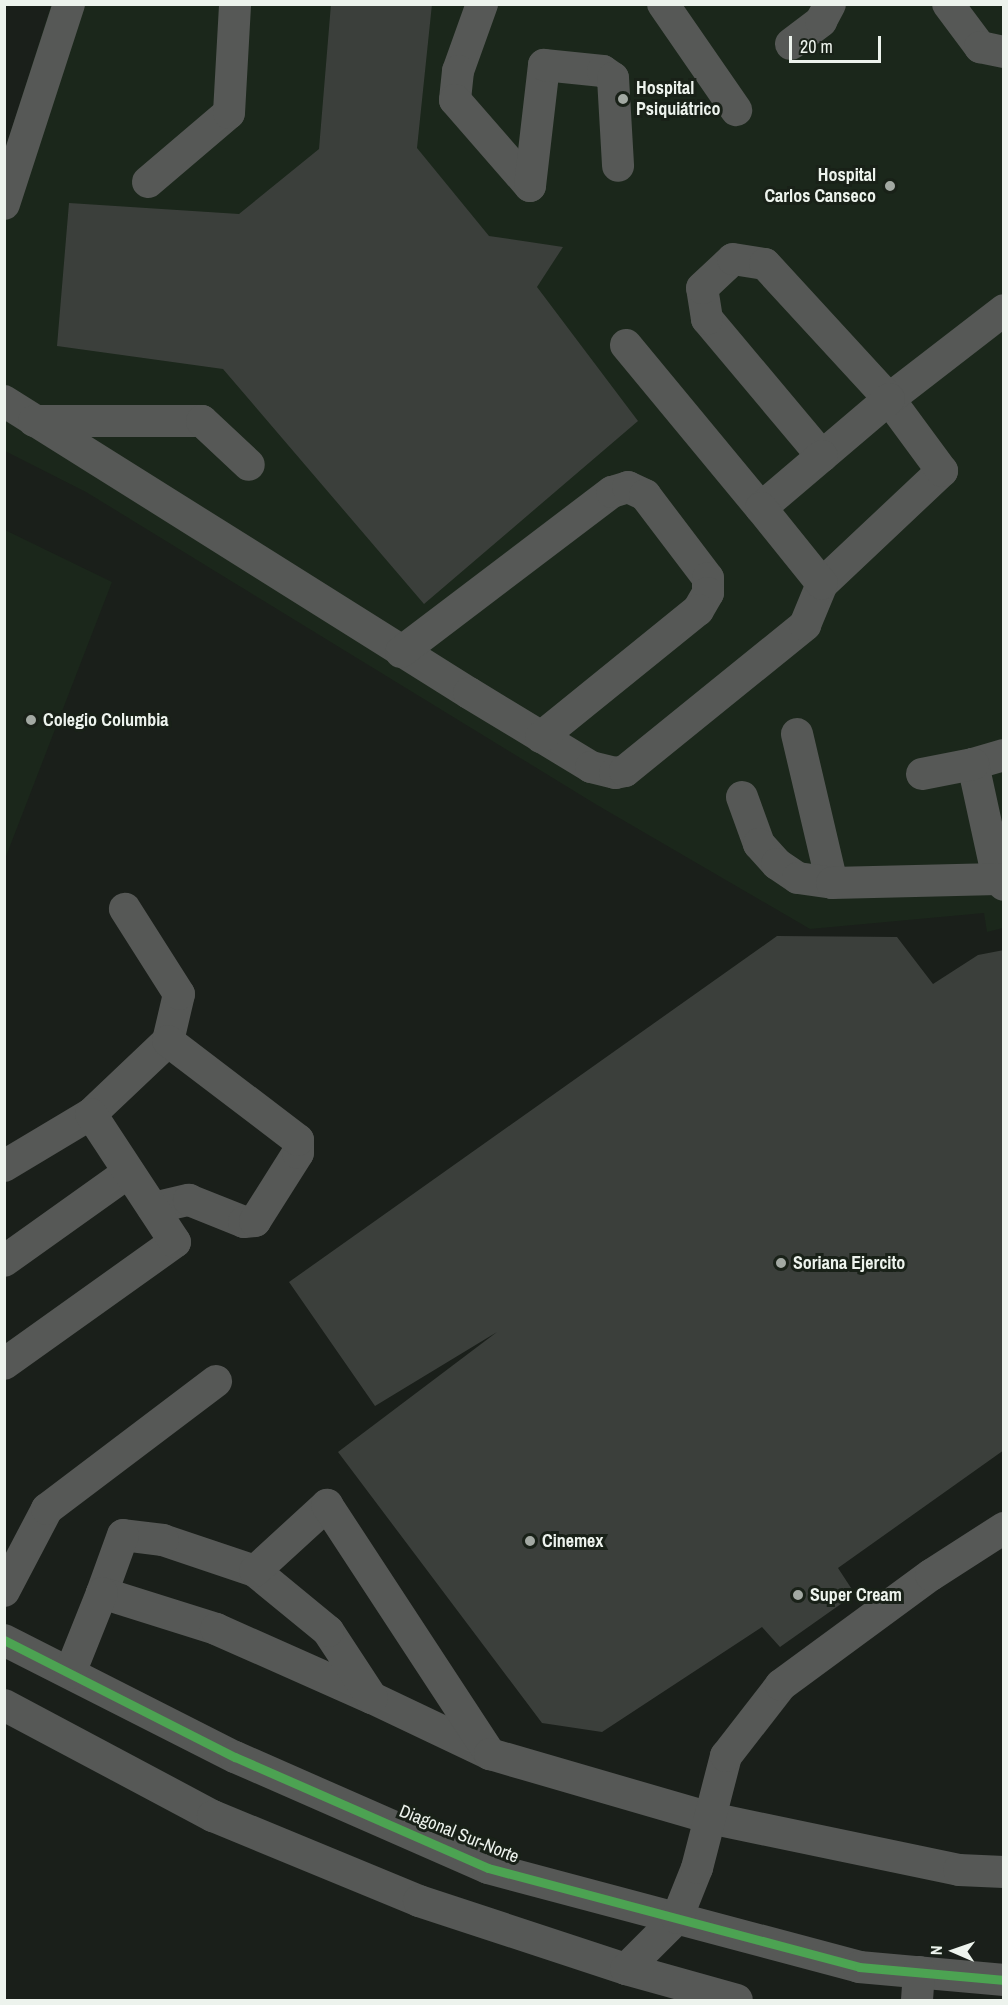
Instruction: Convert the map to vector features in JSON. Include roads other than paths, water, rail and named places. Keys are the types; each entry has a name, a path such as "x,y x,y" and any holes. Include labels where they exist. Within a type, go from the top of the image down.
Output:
{"street":[{"path":"4,204 69,4"},
{"path":"148,182 229,113 235,4"},
{"path":"482,4 458,71 455,100 530,186 544,65 603,71 613,78 618,166"},
{"path":"663,4 736,110"},
{"path":"791,44 821,21 830,4"},
{"path":"948,4 980,47 1004,52"},
{"path":"4,401 401,652 591,767 625,771 805,625 822,584 942,471 889,399 765,264 733,259 702,288 707,319 822,456"},
{"path":"761,508 889,399 1004,310"},
{"path":"626,345 822,584"},
{"path":"34,421 202,421 249,465"},
{"path":"401,652 612,492 628,487 645,495 708,578 708,593 698,610 542,737"},
{"path":"797,734 832,883"},
{"path":"922,774 1004,755"},
{"path":"742,796 759,844 777,864 798,878 832,883 1001,882 973,764"},
{"path":"4,1166 91,1114 168,1041 179,994 125,909"},
{"path":"153,1208 189,1200 244,1222 255,1221 298,1153 297,1140 168,1041"},
{"path":"4,1364 175,1242 91,1114"},
{"path":"4,1261 129,1172"},
{"path":"4,1591 47,1509 216,1381"},
{"path":"255,1571 327,1505 490,1754"},
{"path":"626,1969 677,1918 697,1868 726,1756 781,1684 1002,1533"},
{"path":"70,1673 123,1535 163,1540 255,1571 328,1631 372,1698"},
{"path":"102,1593 216,1629 372,1698 490,1754 710,1818 959,1870 1004,1872"},
{"name":"Diagonal Sur-Norte","path":"4,1640 235,1757 488,1868 859,1967 918,1986 1004,1980"},
{"path":"4,1705 213,1816 419,1901 626,1969 737,2001"}],"place":[{"name":"Hospital Psiquiátrico","path":"623,99"},
{"name":"Hospital Carlos Canseco","path":"890,186"},
{"name":"Colegio Columbia","path":"31,720"},
{"name":"Soriana Ejercito","path":"781,1263"},
{"name":"Cinemex","path":"530,1541"},
{"name":"Super Cream","path":"798,1595"}]}
